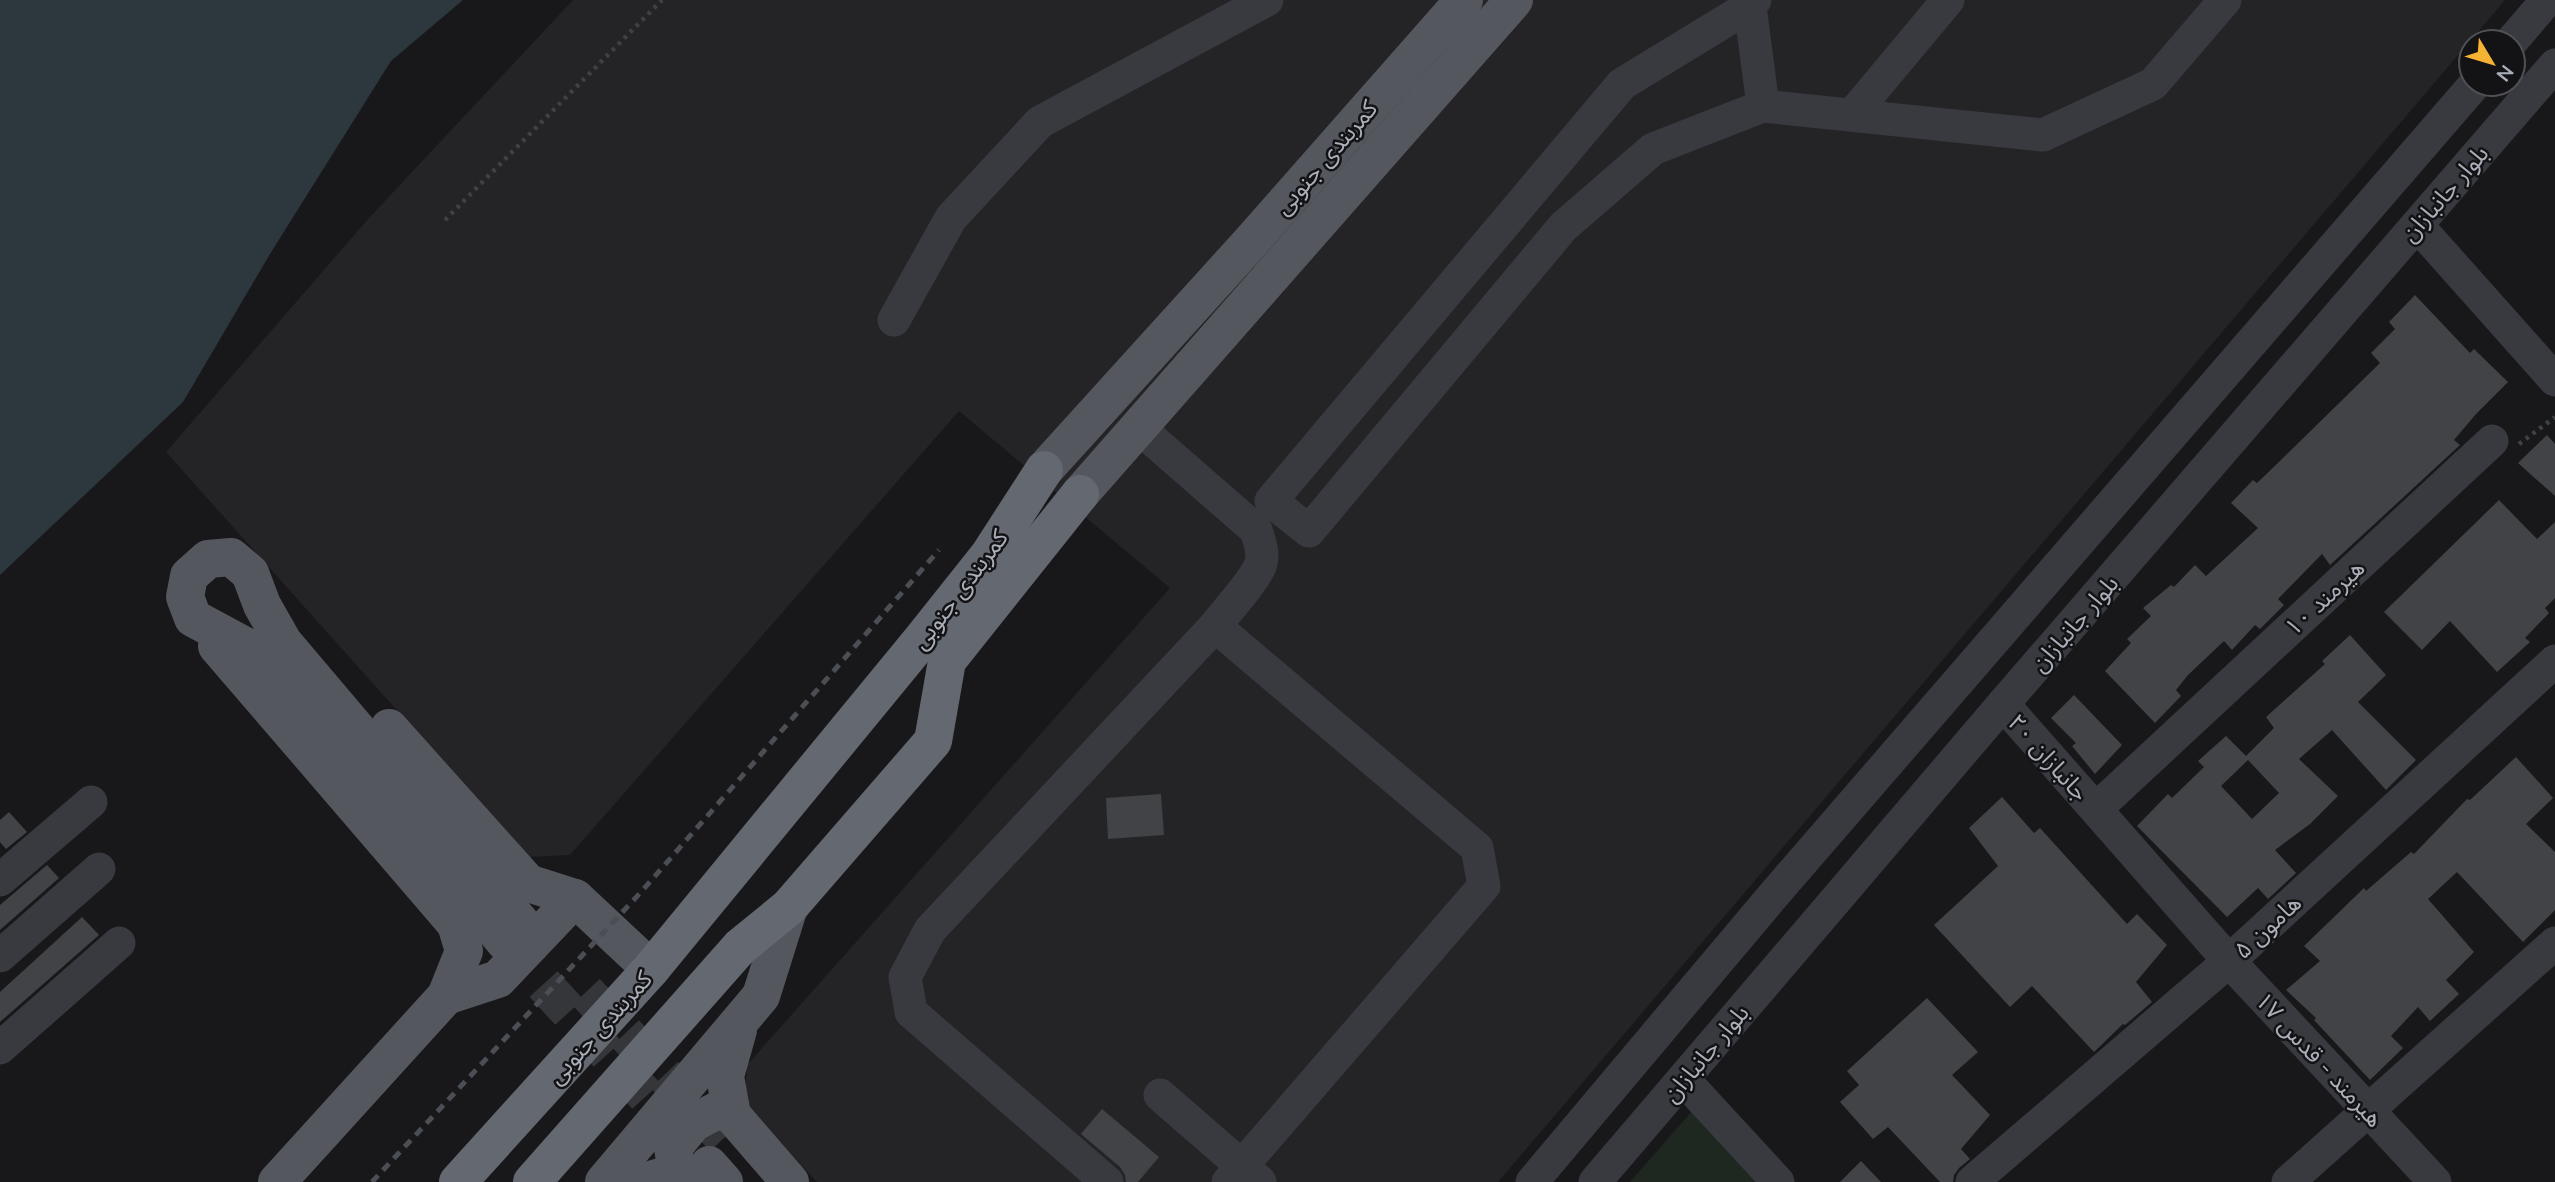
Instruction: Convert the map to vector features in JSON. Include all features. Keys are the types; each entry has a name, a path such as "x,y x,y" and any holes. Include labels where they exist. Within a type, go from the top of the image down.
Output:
{"highway":[{"name":"کمربندی جنوبی","path":"532,1182 740,947 789,907 933,741 947,661 1002,566 1044,470"},
{"name":"کمربندی جنوبی","path":"458,1182 651,969 923,638 1080,494"}],"main road":[{"name":"کمربندی جنوبی","path":"1044,470 1249,244 1464,0"},
{"name":"کمربندی جنوبی","path":"1080,494 1514,0"},
{"path":"1249,244 1277,269"},
{"path":"1107,399 1139,428"},
{"path":"277,1182 446,996 464,951 456,924 193,618 184,597 189,576 208,559 231,557 250,573 528,883 575,898 651,969"},
{"path":"193,618 245,646 282,676 513,932 283,642 262,605 250,573"},
{"path":"446,996 498,979 575,898"},
{"path":"604,1182 761,996 789,907"},
{"path":"700,1162 742,1018"},
{"path":"700,1162 763,1182"},
{"path":"700,1162 790,1182"}],"street":[{"path":"894,320 951,218 1040,122 1267,0"},
{"path":"1852,115 1948,0"},
{"path":"1139,428 1261,514 1309,531 1563,227 1653,149 1763,106 2043,135 2153,84 2225,0"},
{"path":"2523,28 2547,0"},
{"path":"1107,1182 911,1012 905,977 930,930 1215,626 1261,563 1261,545 1256,530 1261,514 1622,84 1752,3 1763,106"},
{"name":"بلوار جانبازان","path":"1595,1182 2555,65"},
{"name":"بلوار جانبازان","path":"1532,1182 1771,898 2463,98"},
{"path":"2417,225 2555,380"},
{"name":"هیرمند ۱۰","path":"2096,809 2492,441"},
{"path":"1160,1095 1243,1177 1484,886 1477,848 1215,626"},
{"name":"هامون ۵","path":"1972,1182 2230,961 2555,661"},
{"name":"جانبازان ۲۰","path":"2003,705 2096,809"},
{"path":"0,880 91,802"},
{"name":"هیرمند - قدس ۱۷","path":"2096,809 2230,961 2435,1182"},
{"path":"0,956 99,869"},
{"path":"1771,898 1810,931"},
{"path":"0,1048 119,943"},
{"path":"2288,1182 2555,943"},
{"path":"1683,1079 1778,1182"}],"path":[{"path":"445,220 662,0"},
{"path":"2492,441 2506,454 2555,417"}],"shaded area":[{"path":"0,0 463,0 391,61 270,254 183,402 0,575"},
{"path":"573,0 2505,0 2481,28 2457,28 2457,56 1498,1182 817,1182 745,1105 747,1065 1170,588 959,411 570,855 528,857 166,452 369,218"},
{"path":"1693,1110 1757,1182 1630,1182"}],"building":[{"path":"2415,295 2470,353 2474,349 2508,382 2454,440 2460,445 2330,565 2322,554 2278,599 2284,605 2260,629 2255,625 2232,650 2224,641 2188,675 2176,690 2181,696 2155,723 2105,671 2131,643 2127,639 2151,616 2143,608 2171,585 2174,587 2195,565 2206,576 2258,528 2231,503 2253,480 2257,483 2380,363 2371,353 2395,329 2389,322"},
{"path":"2547,435 2555,444 2555,496 2518,463"},
{"path":"2499,500 2537,539 2555,522 2555,598 2545,608 2549,613 2525,638 2530,642 2497,672 2450,621 2422,650 2384,612"},
{"path":"2350,635 2386,675 2358,702 2416,760 2386,790 2332,730 2299,759 2338,796 2310,824 2275,850 2296,873 2268,899 2258,888 2227,917 2137,826 2168,794 2172,798 2204,767 2198,761 2226,736 2246,756 2274,728 2266,717 2325,664 2322,661","holes":["2248,760 2279,793 2252,819 2221,786"]},
{"path":"2074,695 2122,745 2095,774 2072,746 2076,743 2051,718"},
{"path":"2516,757 2553,798 2526,824 2555,852 2555,910 2523,942 2457,872 2428,899 2474,952 2446,980 2459,994 2430,1021 2418,1007 2391,1036 2403,1048 2370,1080 2314,1020 2316,1018 2286,990 2320,961 2304,946 2364,888 2366,891 2411,852 2414,854 2467,799 2470,800"},
{"path":"1161,794 1164,835 1108,839 1106,798"},
{"path":"2002,797 2034,833 2040,828 2127,924 2137,914 2167,945 2136,982 2152,1002 2123,1024 2094,1052 2032,986 2010,1007 1934,925 1998,866 1969,828"},
{"path":"9,812 27,832 6,849 0,842 0,820"},
{"path":"47,865 59,878 0,930 0,905"},
{"path":"82,917 99,935 0,1022 0,992"},
{"path":"1927,998 1978,1052 1952,1075 1990,1115 1961,1149 1970,1159 1959,1168 1953,1182 1940,1182 1888,1127 1873,1139 1840,1102 1859,1085 1847,1071"},
{"path":"1102,1109 1159,1157 1138,1182 1126,1182 1120,1167 1081,1134"},
{"path":"1861,1161 1881,1182 1840,1182"}],"tunnel":[{"path":"505,942 683,1136"},
{"path":"586,992 724,1138"}],"railway":[{"path":"372,1182 642,891 939,550"}]}
